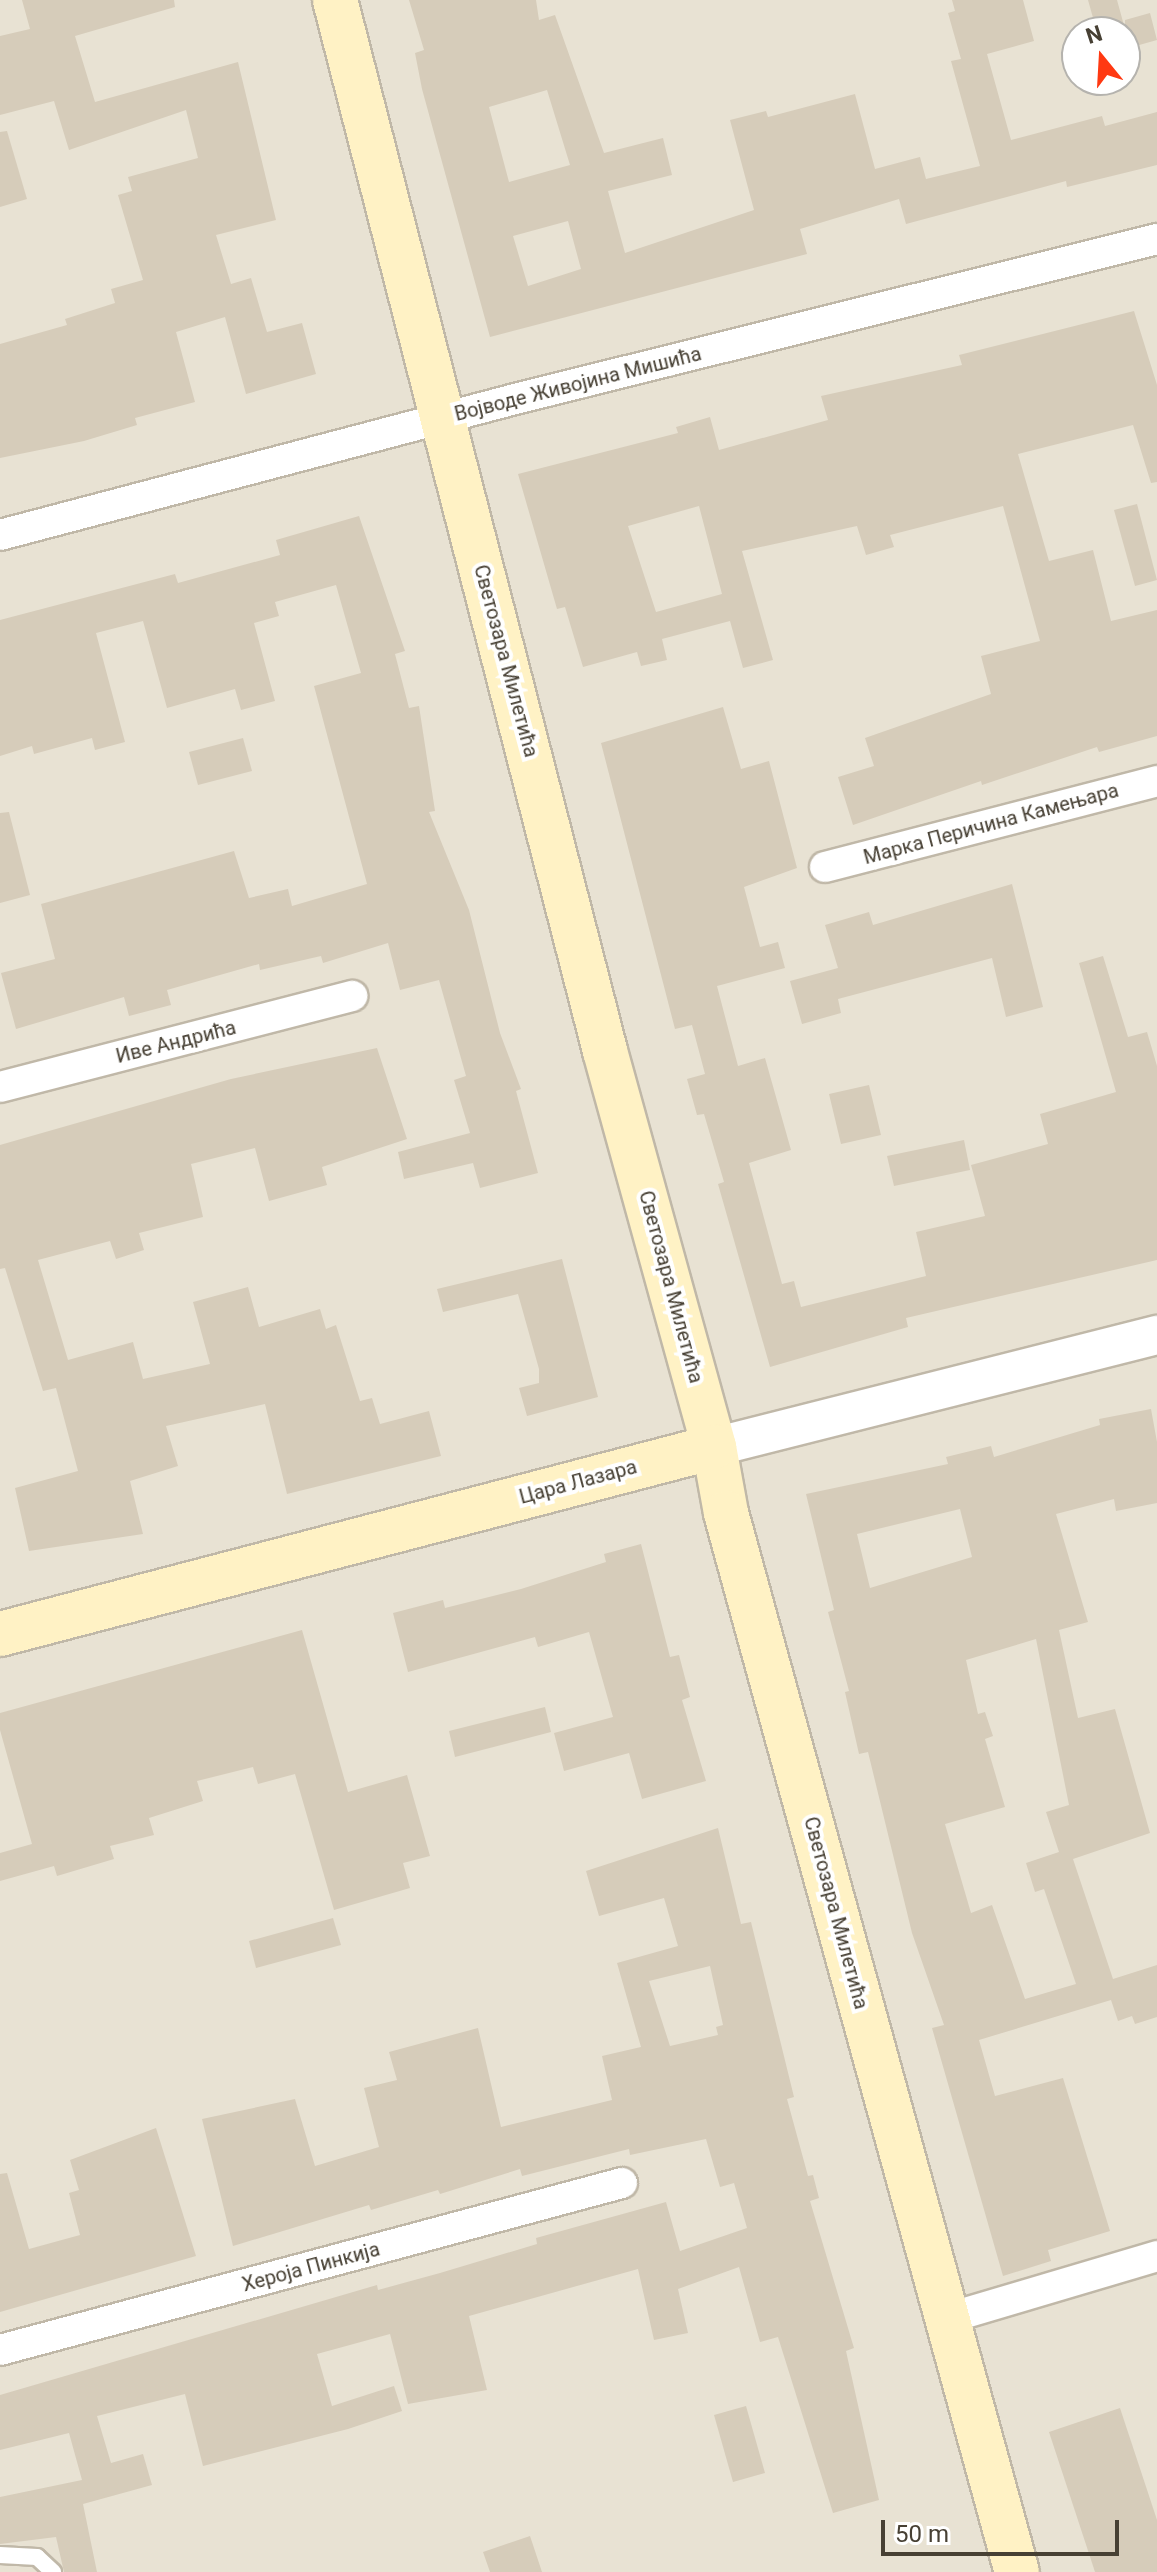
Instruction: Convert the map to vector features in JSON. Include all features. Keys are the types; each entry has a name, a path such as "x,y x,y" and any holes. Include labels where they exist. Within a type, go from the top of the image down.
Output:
{"main road":[{"name":"Светозара Милетића","path":"335,0 446,417 605,1051 714,1447 726,1513 1017,2572"},
{"name":"Цара Лазара","path":"0,1634 714,1447"}],"street":[{"name":"Војводе Живојина Мишића","path":"0,535 446,417 1157,239"},
{"name":"Марка Перичина Камењара","path":"825,867 1157,781"},
{"name":"Иве Андрића","path":"0,1087 352,996"},
{"name":"Цара Лазара","path":"714,1447 1157,1335"},
{"name":"Хероја Пинкија","path":"0,2350 622,2183"},
{"path":"948,2318 1157,2256"}],"lane":[{"path":"0,2555 37,2557 53,2572"}],"shaded area":[{"path":"0,0 1157,0 1157,2572 0,2572"}],"building":[{"path":"22,0 174,0 175,7 75,36 95,102 238,62 276,220 216,235 231,284 251,278 267,332 302,323 316,374 246,394 225,317 176,332 195,402 135,418 137,425 84,441 0,458 0,344 67,325 65,319 115,303 111,289 143,280 118,195 132,191 128,177 198,158 186,110 69,150 54,101 0,115 0,36 30,29"},
{"path":"409,0 536,0 539,20 555,15 604,153 663,138 672,175 608,191 625,253 754,210 730,120 766,111 768,117 855,94 875,169 920,157 926,179 980,166 951,61 961,59 948,13 955,11 952,0 1023,0 1034,41 987,54 1011,140 1102,116 1105,126 1157,112 1157,165 1067,187 1066,181 906,224 899,199 800,229 807,254 490,337 422,89 415,53 424,50","holes":["547,90 570,165 509,182 489,107","568,221 581,269 528,286 513,236"]},
{"path":"1088,0 1117,0 1121,16 1092,16"},
{"path":"1150,13 1157,40 1141,44 1139,16"},
{"path":"7,131 27,199 0,207 0,132"},
{"path":"1134,311 1157,385 1157,482 1151,483 1133,425 1018,454 1049,561 1093,550 1111,621 1157,610 1157,736 1099,752 1097,747 982,785 981,781 853,825 838,777 874,766 865,738 991,694 981,656 1040,641 1003,506 890,535 894,547 866,555 857,526 742,551 773,660 743,668 730,621 662,639 667,660 641,666 637,652 583,667 565,607 557,609 518,474 678,433 676,427 710,417 719,450 828,420 821,396 962,365 959,355","holes":["699,506 722,594 656,612 628,526"]},
{"path":"1137,504 1157,580 1135,586 1114,510"},
{"path":"359,516 405,651 395,654 409,708 419,706 435,811 429,812 469,910 500,1033 521,1089 516,1091 538,1173 480,1188 473,1163 404,1179 398,1152 470,1133 454,1080 466,1076 439,980 400,990 388,943 323,963 321,956 260,970 259,964 167,990 171,1005 129,1016 124,997 16,1029 1,973 55,959 41,904 234,851 249,898 288,889 292,906 367,884 314,686 361,673 336,585 275,602 279,616 254,623 275,701 241,710 235,689 167,708 143,621 96,633 125,742 95,750 92,738 34,754 32,746 0,756 0,620 175,574 178,583 280,555 276,540"},
{"path":"723,707 741,769 769,761 797,868 744,887 760,947 778,942 785,968 717,986 738,1066 765,1058 791,1150 749,1163 782,1284 794,1281 801,1307 926,1276 916,1232 985,1216 971,1165 1048,1144 1040,1114 1116,1092 1079,963 1103,956 1128,1037 1147,1032 1157,1066 1157,1260 906,1318 908,1327 770,1367 718,1184 724,1182 704,1114 697,1115 687,1079 705,1074 692,1025 675,1029 601,743"},
{"path":"243,738 252,771 198,785 189,752"},
{"path":"9,812 30,895 0,903 0,813"},
{"path":"1012,884 1043,1007 1006,1017 992,958 838,999 841,1013 802,1024 790,981 838,968 825,925 869,912 873,925"},
{"path":"377,1048 407,1139 322,1167 327,1185 269,1201 255,1148 191,1164 203,1217 139,1233 144,1250 116,1259 110,1241 38,1260 68,1360 133,1342 143,1379 210,1364 193,1302 248,1287 259,1327 320,1309 326,1329 336,1325 360,1401 372,1398 380,1424 429,1411 441,1456 287,1494 265,1404 166,1426 178,1466 130,1481 143,1534 29,1551 15,1488 78,1471 56,1388 43,1391 5,1268 0,1269 0,1145 231,1079"},
{"path":"869,1085 881,1135 841,1144 829,1094"},
{"path":"964,1140 970,1170 894,1186 887,1156"},
{"path":"562,1259 598,1397 527,1416 519,1388 539,1383 539,1369 518,1294 443,1312 437,1289"},
{"path":"1151,1409 1157,1442 1157,1503 1116,1511 1114,1499 1056,1514 1088,1622 1059,1630 1078,1718 1115,1709 1150,1833 1073,1859 1113,1979 1157,1965 1157,2017 1135,2024 1132,2016 1118,2021 1111,2000 979,2040 995,2096 1063,2078 1110,2231 1048,2250 1051,2261 1003,2276 932,2028 944,2025 912,1933 868,1752 859,1754 845,1692 849,1691 828,1612 834,1610 806,1494 948,1464 946,1457 991,1446 994,1457 1100,1425 1099,1419","holes":["960,1509 972,1557 870,1588 857,1534","1036,1639 1069,1805 1046,1812 1059,1852 1026,1863 1035,1892 1044,1889 1076,1984 1025,1999 992,1905 971,1913 945,1824 1005,1807 985,1739 993,1736 985,1712 978,1714 966,1660"]},
{"path":"641,1544 670,1657 679,1655 690,1697 682,1700 706,1781 642,1799 629,1753 564,1771 554,1733 613,1717 589,1632 538,1647 535,1637 408,1672 393,1613 443,1600 445,1608 521,1589 606,1562 604,1554"},
{"path":"302,1630 348,1792 407,1775 430,1856 403,1863 410,1888 334,1910 295,1774 258,1784 253,1767 197,1781 203,1801 149,1818 154,1835 110,1846 114,1859 57,1876 54,1866 0,1881 0,1853 32,1844 0,1730 0,1713"},
{"path":"545,1707 551,1732 455,1757 449,1731"},
{"path":"718,1828 741,1924 751,1922 794,2097 787,2099 808,2176 813,2175 819,2198 810,2201 854,2348 846,2351 879,2500 833,2513 778,2337 760,2342 739,2267 678,2289 688,2333 654,2340 638,2269 469,2316 487,2390 408,2404 390,2334 317,2354 332,2406 394,2386 402,2411 348,2429 203,2466 185,2394 97,2416 111,2463 143,2454 152,2485 83,2504 97,2572 64,2572 56,2537 0,2544 0,2497 82,2480 69,2433 0,2450 0,2395 377,2285 378,2290 440,2273 537,2244 536,2238 666,2202 680,2251 747,2228 734,2183 720,2187 706,2139 630,2155 629,2149 522,2176 520,2169 440,2194 438,2190 371,2210 369,2205 233,2246 202,2119 295,2099 315,2166 379,2147 364,2088 397,2080 389,2052 478,2028 501,2127 612,2100 602,2056 641,2047 617,1963 678,1946 664,1898 599,1916 586,1871","holes":["710,1966 723,2025 716,2027 718,2035 670,2046 649,1981"]},
{"path":"333,1918 341,1945 256,1968 249,1941"},
{"path":"156,2128 196,2256 0,2312 0,2174 7,2173 29,2249 80,2235 69,2193 79,2190 70,2160"},
{"path":"746,2406 765,2473 733,2482 714,2415"},
{"path":"1120,2408 1157,2520 1157,2572 1095,2572 1049,2432"},
{"path":"530,2536 542,2572 490,2572 483,2552"}]}
